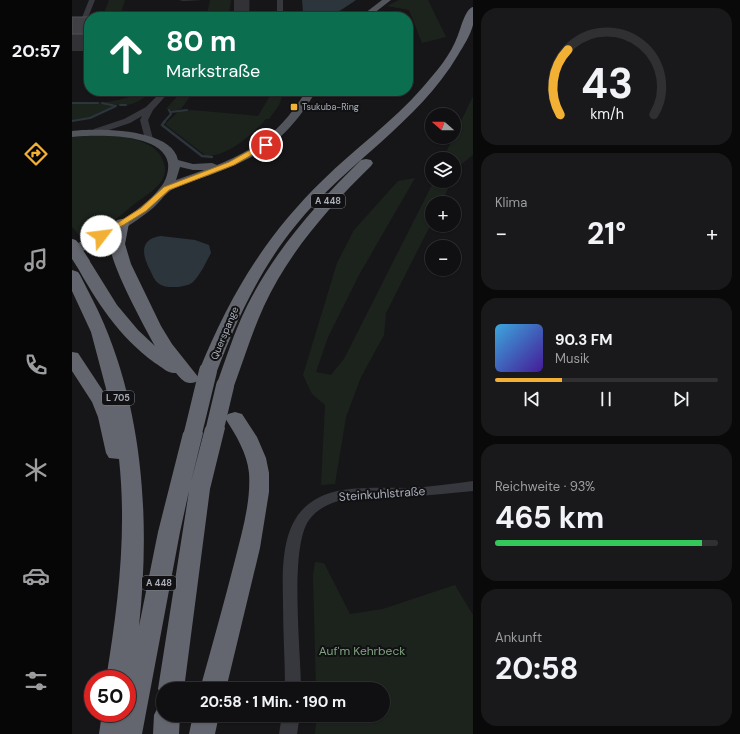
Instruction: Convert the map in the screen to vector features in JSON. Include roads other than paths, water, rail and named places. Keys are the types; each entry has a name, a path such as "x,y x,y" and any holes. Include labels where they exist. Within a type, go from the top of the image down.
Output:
{"highway":[{"name":"Querspange","path":"129,734 169,532 208,372 236,304 270,248 293,218 313,196 403,113 437,79 452,59 462,42 468,29 473,10"},
{"name":"Querspange","path":"172,682 200,489 225,423 225,386 245,328 272,276 297,237 335,193 439,94 459,69 473,46"},
{"name":"L 705","path":"76,263 129,331 152,353 190,378 164,347 152,326 123,264 117,244 122,231 122,223"},
{"name":"L 705","path":"72,246 76,263 102,340 116,390 129,459 134,529 133,554 120,670"},
{"path":"72,357 108,417 117,456 121,501 134,529"},
{"path":"215,682 245,565 259,497 259,473 257,462 247,436 225,423"},
{"path":"112,734 114,722"},
{"path":"166,734 167,722"},
{"path":"202,734 205,722"}],"main road":[{"path":"371,12 387,0"},
{"path":"166,188 232,164 266,145 283,131 298,115 308,96"},
{"path":"72,134 97,132 127,133 149,139 167,150 174,162 175,167 174,173 166,188 152,202 122,223 76,263"},
{"path":"174,162 201,167 219,165 240,159"}],"street":[{"path":"87,12 92,0"},
{"path":"280,0 280,12"},
{"path":"97,132 127,121 149,109 161,96"},
{"path":"149,109 143,123 149,139"},
{"name":"Steinkuhlstraße","path":"292,682 290,564 296,533 306,514 331,498 473,486"},
{"path":"288,734 290,722"}],"waterway":[{"path":"72,103 98,103"},
{"path":"72,121 90,118 116,106 102,103"},
{"path":"120,105 126,105"},
{"path":"164,122 171,114 169,110"},
{"path":"171,112 187,110"},
{"path":"165,121 162,125 202,156 212,157"}],"place":[{"name":"Tsukuba-Ring","path":"294,107"}],"park label":[{"name":"Auf'm Kehrbeck","path":"362,651"}]}
